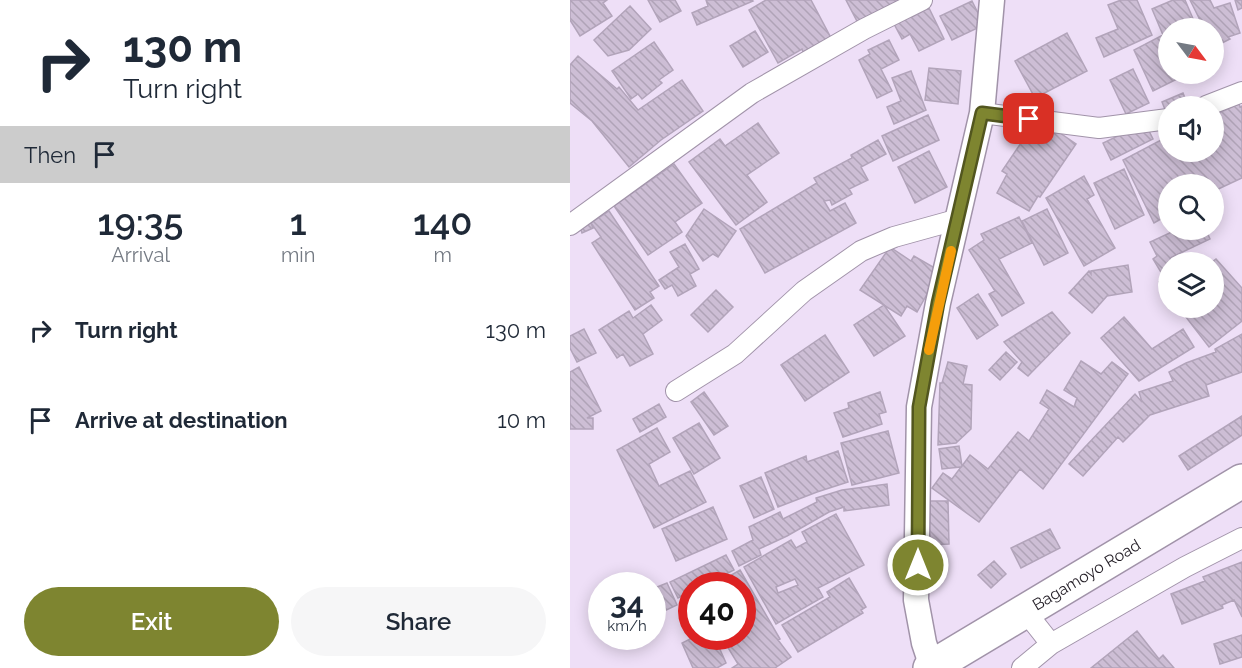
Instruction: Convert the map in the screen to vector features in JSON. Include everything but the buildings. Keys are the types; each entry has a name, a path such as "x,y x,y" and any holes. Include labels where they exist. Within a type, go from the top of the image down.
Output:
{"highway":[{"name":"Bagamoyo Road","path":"931,667 1242,481"}],"street":[{"path":"570,225 752,93 864,28 922,0"},
{"path":"931,667 916,600 919,407 938,303 982,113 992,0"},
{"path":"1224,99 1242,92"},
{"path":"982,113 1099,128 1158,120"},
{"path":"676,391 735,354 804,291 861,251 894,237 959,219"},
{"path":"1022,668 1051,644 1185,567 1242,538"},
{"path":"1025,611 1051,644"}],"slow traffic":[{"path":"929,350 951,251"}],"route":[{"path":"918,565 919,407 938,303 982,113 1029,119"}]}
